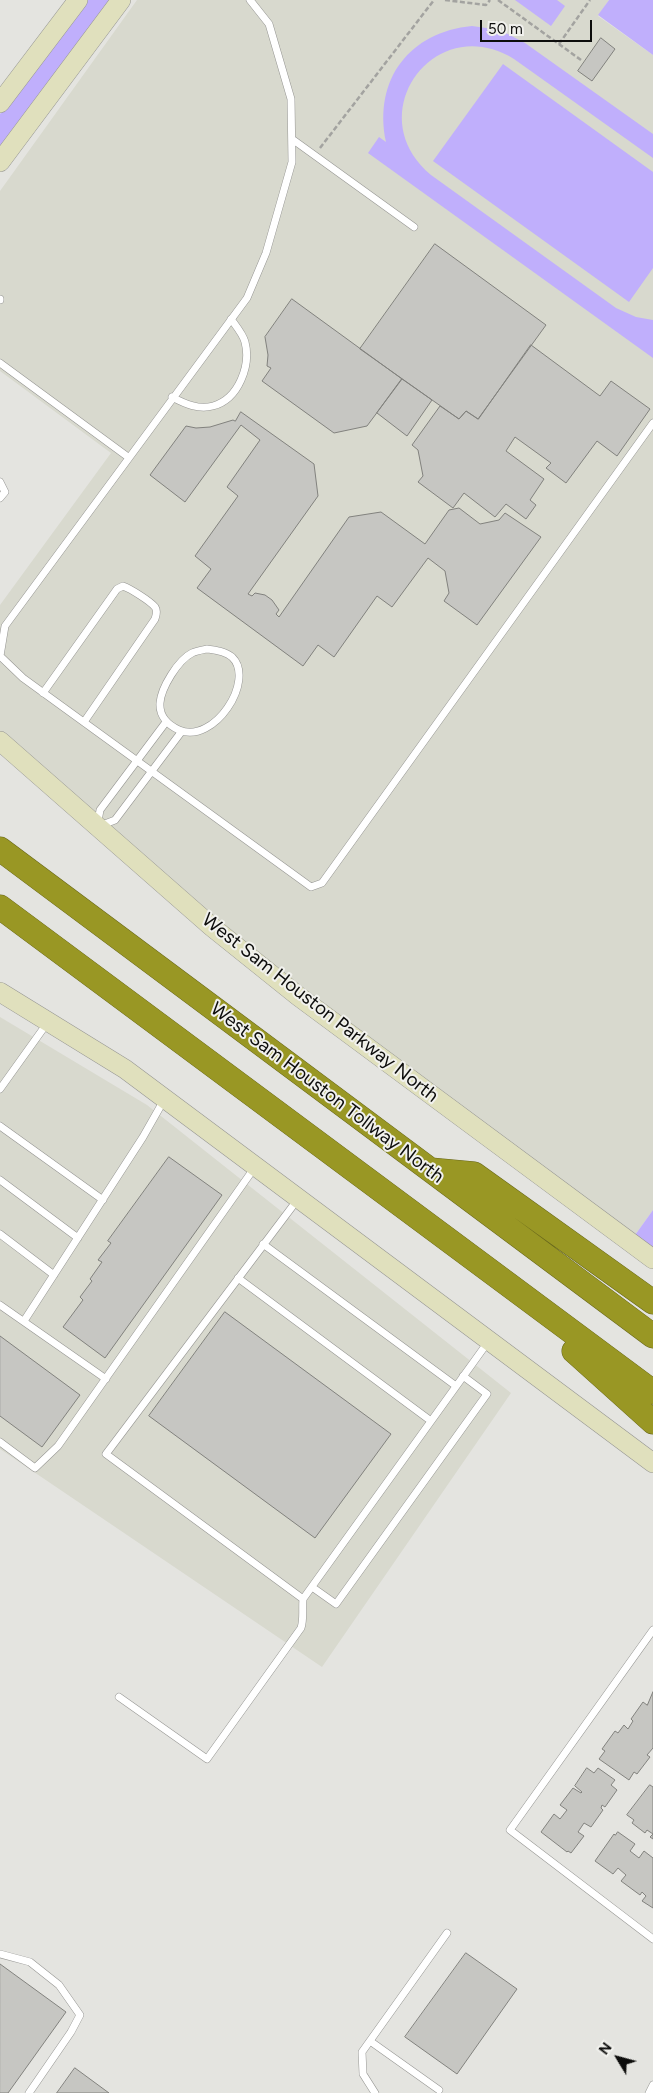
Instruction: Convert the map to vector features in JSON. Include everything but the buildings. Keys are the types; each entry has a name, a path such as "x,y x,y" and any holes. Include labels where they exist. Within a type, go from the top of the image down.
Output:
{"highway":[{"name":"West Sam Houston Tollway North","path":"0,849 653,1336"},
{"path":"0,908 653,1392"},
{"path":"429,1169 474,1174 653,1302"},
{"path":"467,1254 653,1422"}],"main road":[{"path":"0,104 78,0"},
{"path":"0,162 120,0"},
{"name":"West Sam Houston Parkway North","path":"0,740 212,927 298,996 653,1259"},
{"path":"0,992 124,1069 653,1463"}],"lane":[{"path":"250,0 269,24 291,98 292,162 266,253 247,298 172,397 5,626 0,656 22,678 311,887 322,883 653,423"},
{"path":"292,139 414,227"},
{"path":"172,397 185,404 202,407 214,406 228,398 242,380 247,362 245,342 231,319"},
{"path":"0,363 128,457"},
{"path":"0,482 5,492 0,498"},
{"path":"43,693 117,589 123,586 128,588 155,607 157,612 155,619 84,722"},
{"path":"207,649 221,651 231,656 237,663 240,674 238,685 228,706 218,720 206,730 191,733 182,731 166,722 161,712 160,703 169,679 180,664 192,653 207,649"},
{"path":"97,827 100,810 166,722"},
{"path":"97,827 115,820 182,731"},
{"path":"0,1089 48,1022"},
{"path":"24,1321 143,1138 164,1099"},
{"path":"0,1126 103,1200"},
{"path":"0,1442 35,1468 58,1446 255,1166"},
{"path":"0,1180 78,1238"},
{"path":"298,1198 106,1454 303,1599"},
{"path":"0,1234 54,1275"},
{"path":"263,1244 456,1386"},
{"path":"238,1278 431,1421"},
{"path":"0,1304 106,1379"},
{"path":"119,1697 207,1759 301,1628 303,1599 489,1340"},
{"path":"312,1587 336,1604 488,1394 463,1376"},
{"path":"653,1630 510,1830 653,1940"},
{"path":"375,2093 364,2074 362,2052 447,1933"},
{"path":"0,1954 30,1962 59,1985 80,2015 71,2032 29,2093"},
{"path":"370,2041 439,2090"},
{"path":"649,2093 653,2085"}],"path":[{"path":"314,155 434,0"},
{"path":"445,0 486,5 490,0"},
{"path":"498,0 581,60"},
{"path":"559,44 590,0"}],"shaded area":[{"path":"85,0 112,0 0,149 0,114"},
{"path":"137,0 609,0 598,16 653,55 653,1210 630,1242 298,996 0,741 0,605 111,453 0,371 0,191"},
{"path":"515,0 557,0 565,6 551,26"},
{"path":"609,0 653,0 653,55 598,15"},
{"path":"472,26 500,30 525,43 653,134 653,158 514,59 485,47 457,48 434,58 416,76 405,99 402,125 411,151 431,175 616,308 636,317 653,320 653,358 368,153 379,137 386,142 383,119 385,98 391,79 401,63 414,49 431,38 450,30"},
{"path":"503,64 653,172 653,268 629,302 433,161"},
{"path":"0,1017 147,1105 511,1393 322,1667 0,1449"},
{"path":"653,1210 653,1259 630,1242"}]}
